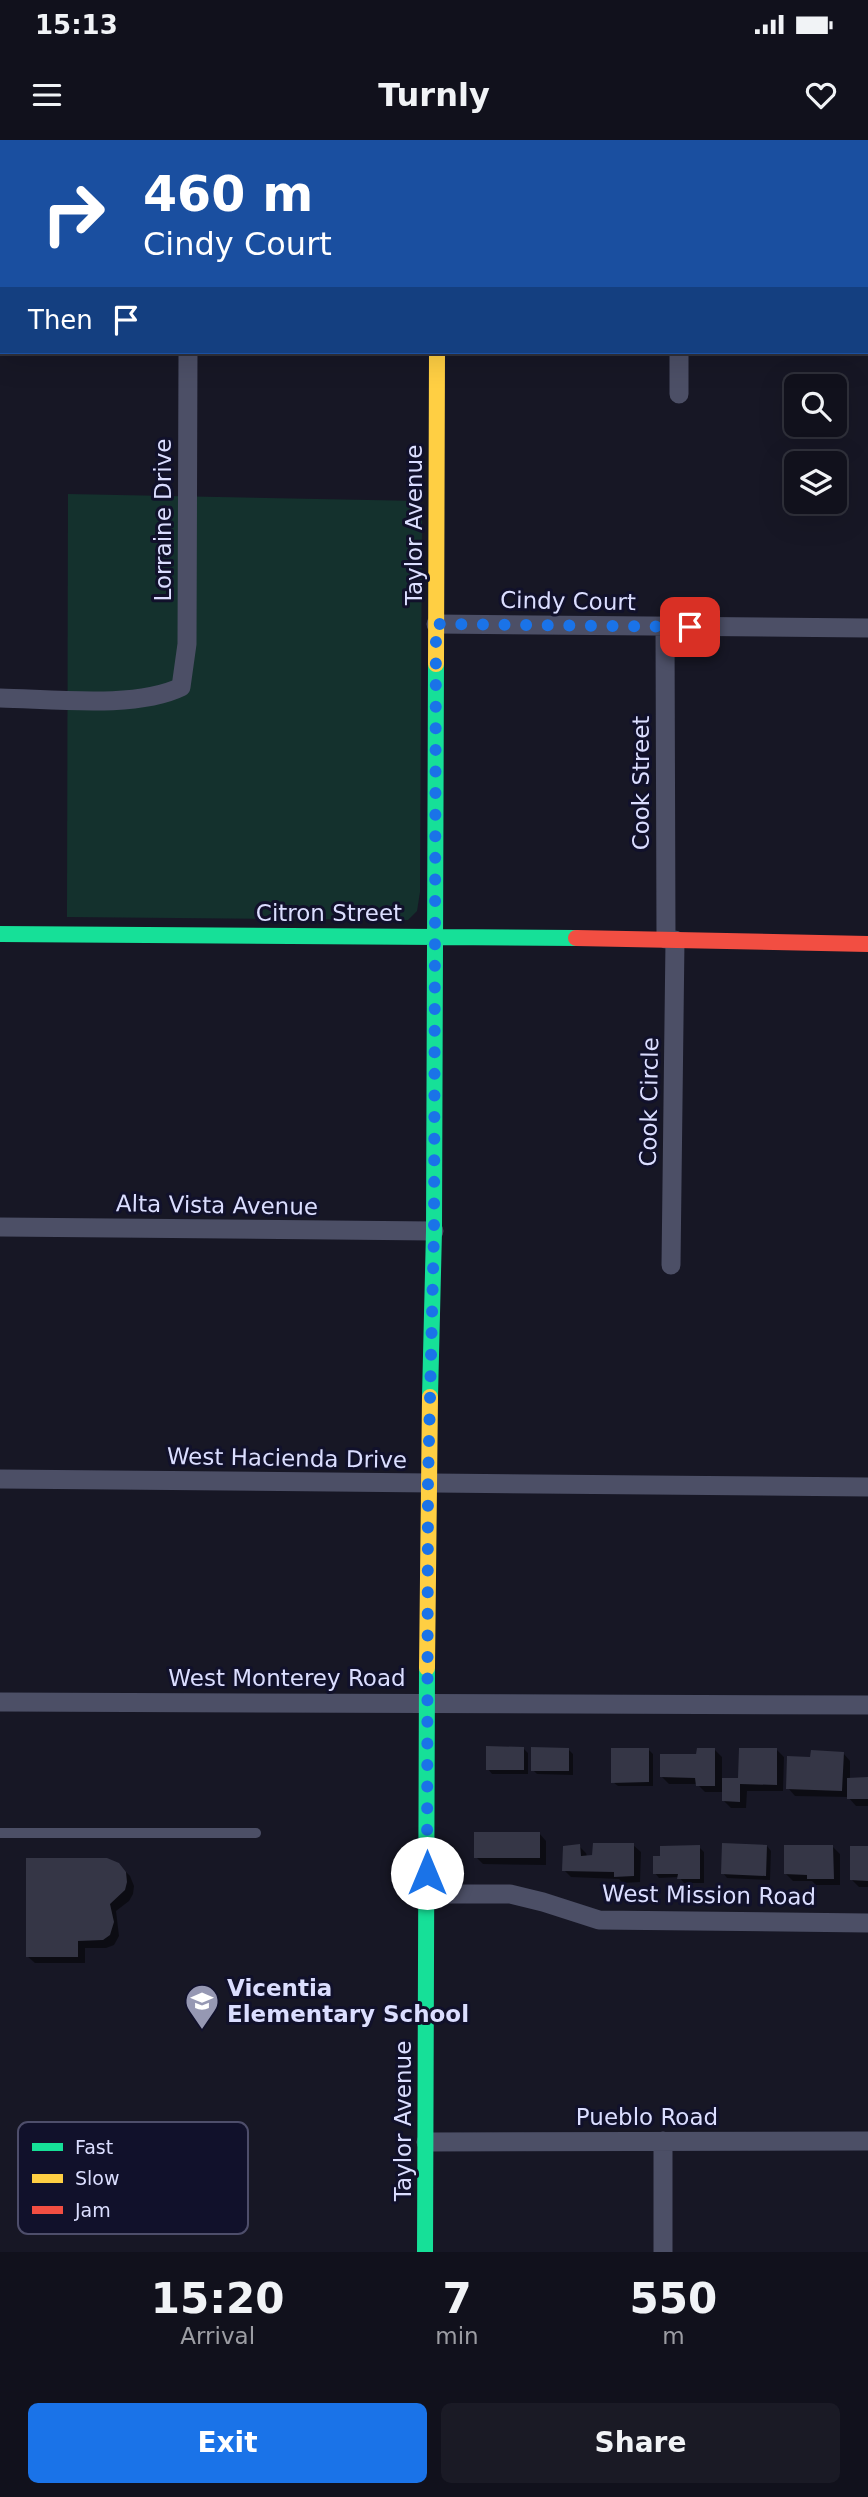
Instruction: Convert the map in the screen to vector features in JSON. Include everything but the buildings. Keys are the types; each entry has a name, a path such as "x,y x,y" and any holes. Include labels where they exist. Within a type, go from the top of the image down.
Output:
{"street":[{"name":"Lorraine Drive","path":"0,698 96,700 163,696 181,687 187,644 188,354"},
{"name":"Taylor Avenue","path":"425,2252 428,1483 434,1231 437,354"},
{"path":"679,354 679,394"},
{"name":"Cindy Court","path":"436,624 868,628"},
{"name":"Cook Street","path":"665,626 671,940"},
{"name":"Citron Street","path":"0,934 435,936 868,944"},
{"name":"Cook Circle","path":"671,940 671,1265"},
{"name":"Alta Vista Avenue","path":"0,1227 434,1231"},
{"name":"West Hacienda Drive","path":"0,1479 868,1487"},
{"name":"West Monterey Road","path":"0,1702 868,1705"},
{"name":"West Mission Road","path":"427,1894 510,1894 599,1920 868,1923"},
{"path":"663,2141 663,2252"},
{"name":"Pueblo Road","path":"426,2142 868,2141"}],"lane":[{"path":"0,1833 256,1833"}],"green space":[{"path":"68,494 420,501 420,892 417,911 408,920 67,917"}],"traffic: fast":[{"path":"430,1397 434,1231 436,664"},
{"path":"0,934 576,938"},
{"path":"425,2252 427,1668"}],"traffic: slow":[{"path":"436,664 437,354"},
{"path":"427,1668 430,1397"}],"traffic: jam":[{"path":"576,938 868,944"}],"place":[{"name":"Vicentia Elementary School","path":"202,2031"}],"route":[{"path":"427,1873 428,1483 434,1231 436,624 690,627"}]}
